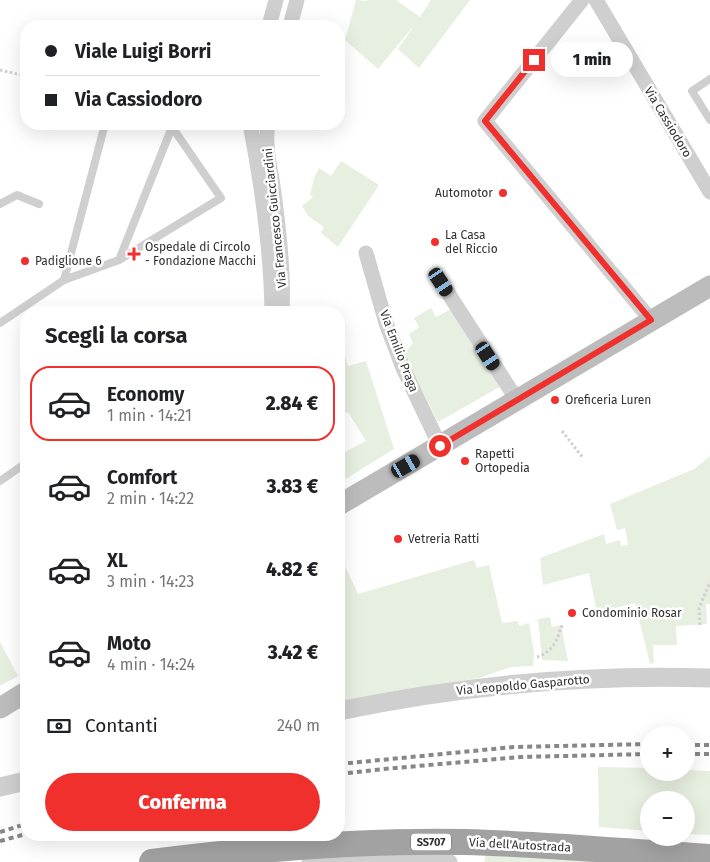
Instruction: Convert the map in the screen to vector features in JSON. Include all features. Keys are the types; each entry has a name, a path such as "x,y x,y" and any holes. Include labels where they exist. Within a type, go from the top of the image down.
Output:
{"highway":[{"name":"Via dell'Autostrada","path":"152,862 216,854 336,844 420,842 504,843 710,858"}],"main road":[{"path":"345,501 710,286"},
{"path":"0,708 20,696"}],"street":[{"path":"271,20 276,0"},
{"path":"292,20 297,0"},
{"path":"582,0 485,121 651,320"},
{"name":"Via Cassiodoro","path":"596,0 710,192"},
{"name":"Via Francesco Guicciardini","path":"251,130 264,195 272,306"},
{"name":"Via Francesco Guicciardini","path":"267,130 266,139 284,283 282,306"},
{"name":"Via Emilio Praga","path":"366,253 386,322 403,368 440,446"},
{"path":"441,282 517,400"},
{"name":"Via Leopoldo Gasparotto","path":"345,710 412,696 514,683 606,678 710,678"},
{"path":"0,774 20,771"},
{"path":"0,787 20,782"},
{"path":"310,862 377,858 450,862"}],"lane":[{"path":"710,79 692,91 710,120"},
{"path":"64,280 103,130"},
{"path":"119,260 171,130"},
{"path":"25,306 64,280 119,260 221,198 174,130"},
{"path":"0,204 17,195 39,204"},
{"path":"0,323 20,310"},
{"path":"0,481 20,467"}],"path":[{"path":"0,70 20,75"},
{"path":"562,431 583,458"},
{"path":"700,625 699,608 710,582"},
{"path":"537,657 549,652 559,637 561,627 565,625"}],"green space":[{"path":"356,0 396,0 420,17 431,0 470,0 419,68 398,49 415,24 378,69 345,40"},
{"path":"341,161 379,185 338,247 321,233 324,227 308,216 302,206 313,197 310,195 314,178 319,168 331,176"},
{"path":"431,308 436,317 453,308 503,385 438,422 404,354 413,343 409,334 419,327 414,318"},
{"path":"345,356 348,366 366,361 394,449 345,479 345,452 366,441 348,412 345,413"},
{"path":"710,456 710,604 706,604 707,624 676,626 677,645 653,645 654,663 650,664 635,603 597,613 589,573 543,585 540,558 604,534 606,544 620,540 621,546 628,545 625,528 617,530 610,504 694,469"},
{"path":"474,560 477,568 489,565 502,623 518,621 519,626 529,623 534,652 533,666 511,667 479,678 381,693 345,702 345,566 358,594"},
{"path":"550,617 552,627 561,625 568,661 542,660 538,619"},
{"path":"0,642 18,676 0,686"},
{"path":"598,767 640,768 640,781 695,781 695,770 710,771 710,835 695,834 695,791 640,791 640,830 599,827"},
{"path":"486,853 607,862 484,862"}],"railway":[{"path":"345,763 514,747 640,744"},
{"path":"695,745 710,745"},
{"path":"345,773 520,757 640,754"},
{"path":"695,754 710,754"},
{"path":"0,832 20,826"},
{"path":"0,841 20,836"}],"place":[{"name":"Automotor","path":"503,193"},
{"name":"La Casa del Riccio","path":"435,242"},
{"name":"Ospedale di Circolo - Fondazione Macchi","path":"134,254"},
{"name":"Padiglione 6","path":"25,261"},
{"name":"Oreficeria Luren","path":"555,400"},
{"name":"Rapetti Ortopedia","path":"465,461"},
{"name":"Vetreria Ratti","path":"398,539"},
{"name":"Condominio Rosar","path":"572,613"}],"route":[{"path":"440,446 651,320 485,121 534,60"}]}
